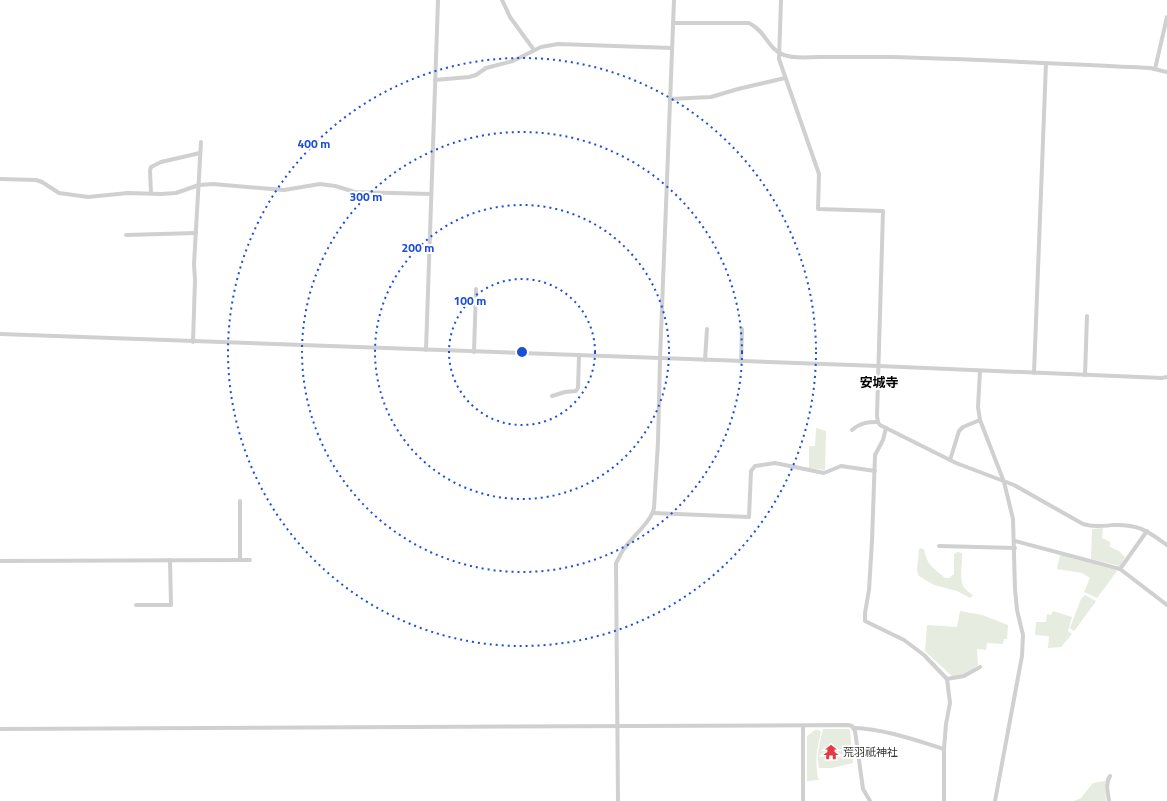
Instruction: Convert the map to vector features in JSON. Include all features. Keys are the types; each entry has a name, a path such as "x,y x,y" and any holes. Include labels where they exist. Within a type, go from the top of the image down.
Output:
{"street":[{"path":"426,350 438,0"},
{"path":"502,0 510,17 534,50"},
{"path":"618,801 616,563 622,552 653,513 658,442 674,0"},
{"path":"781,0 778,52 779,59 819,174 818,209 883,211 878,422"},
{"path":"1155,69 1167,17"},
{"path":"673,23 749,23 758,28 772,47 778,52 788,56 889,57 1046,63 1155,69 1167,72"},
{"path":"435,80 469,78 486,68 513,61 541,47 558,44 672,48"},
{"path":"1034,373 1046,63"},
{"path":"670,99 711,97 785,78"},
{"path":"193,342 196,233 201,142"},
{"path":"151,193 151,167 161,162 200,153"},
{"path":"0,179 36,180 50,186 59,193 82,197 128,193 176,193 199,186 213,184 284,190 320,184 335,186 355,192 431,194"},
{"path":"126,235 196,233"},
{"path":"474,352 476,289"},
{"path":"1085,375 1087,316"},
{"path":"705,360 707,329"},
{"path":"741,362 742,329"},
{"path":"0,334 1167,377"},
{"path":"552,396 565,392 576,392 578,388 579,356"},
{"path":"980,371 978,406 980,420 1004,482 1014,519 1015,589 1017,610 1023,635 1023,646 995,801"},
{"path":"950,460 958,431 963,427 980,420"},
{"path":"852,430 856,426 868,421 878,422 880,425 950,460 1014,485 1082,524 1090,526 1131,526 1147,531 1167,545"},
{"path":"886,428 883,440 876,452 869,590 865,621 904,640 924,655 947,680 950,703 946,724 944,749 944,801"},
{"path":"653,513 749,517 751,471 755,466 775,463 824,473 841,466 875,471"},
{"path":"240,501 240,560"},
{"path":"1120,569 1147,531"},
{"path":"1015,541 1120,569 1167,605"},
{"path":"939,546 1015,548"},
{"path":"136,604 171,605 170,560"},
{"path":"0,561 250,560"},
{"path":"947,680 964,676 980,667"},
{"path":"803,726 803,801"},
{"path":"0,729 848,726 899,735 944,749"},
{"path":"854,728 864,789 870,801"},
{"path":"1109,801 1107,785 1110,776"}],"shaded area":[{"path":"816,428 826,431 825,470 809,468 809,446 815,446"},
{"path":"1103,528 1102,538 1110,542 1110,547 1119,551 1125,557 1120,566 1091,559 1092,529"},
{"path":"920,548 924,549 925,555 931,566 945,578 949,578 954,574 954,554 958,552 962,553 961,574 963,586 973,595 970,598 957,591 934,585 919,576 917,571"},
{"path":"1060,555 1117,571 1097,598 1084,592 1090,578 1082,573 1057,569"},
{"path":"1085,595 1096,601 1073,631 1070,628 1081,599"},
{"path":"960,611 982,615 1008,625 1007,639 1004,639 1003,644 987,643 986,650 977,649 978,665 965,674 953,677 925,651 927,625 957,627"},
{"path":"1053,611 1072,617 1068,631 1072,634 1061,647 1048,648 1049,636 1035,635 1036,622 1046,622 1047,614 1051,615"},
{"path":"823,729 849,729 853,763 832,768 819,768 818,753"},
{"path":"815,730 819,730 821,732 816,762 819,780 807,781 807,736"},
{"path":"1105,781 1106,801 1074,801 1081,798 1093,783"}],"place":[{"name":"荒羽祇神社","path":"831,752"}],"district":[{"name":"安城寺","path":"879,382"}]}
